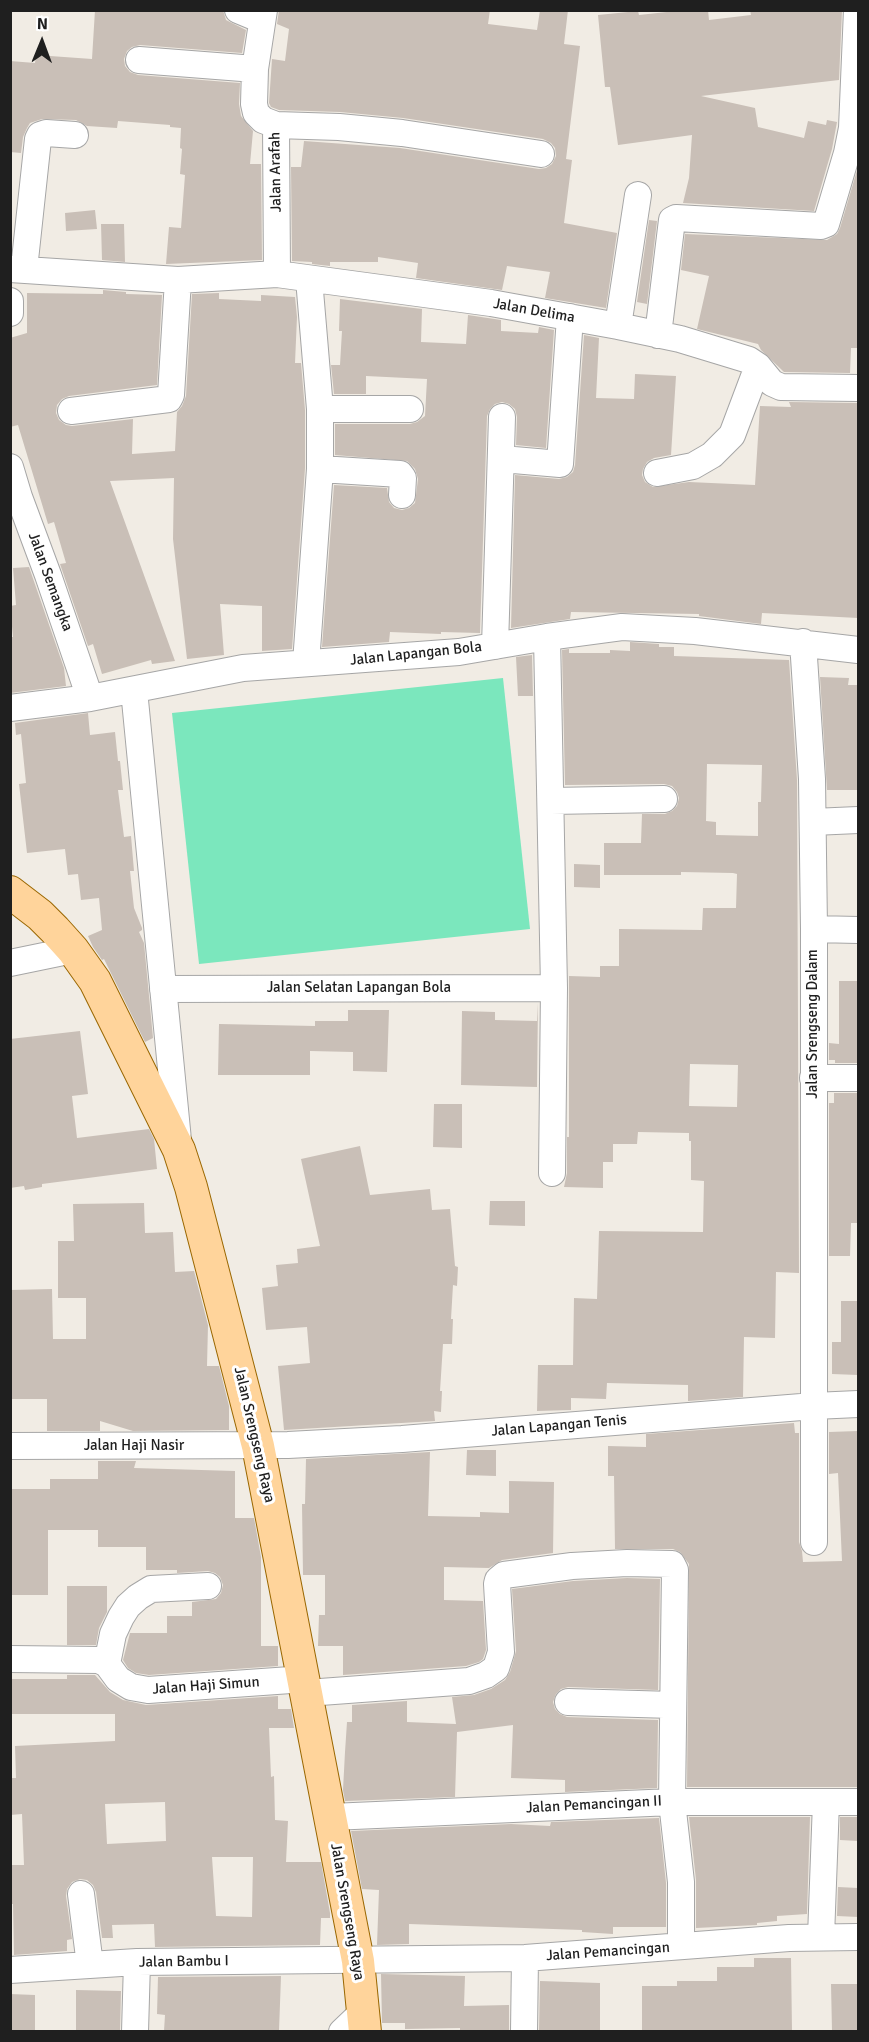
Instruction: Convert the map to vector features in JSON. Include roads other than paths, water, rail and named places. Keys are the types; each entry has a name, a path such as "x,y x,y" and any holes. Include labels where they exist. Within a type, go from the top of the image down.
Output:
{"main road":[{"name":"Jalan Srengseng Raya","path":"10,892 40,915 73,950 95,981 178,1150 191,1187 213,1264 258,1446 306,1686 358,1961 357,2025"}],"street":[{"path":"238,10 263,15"},
{"path":"658,335 672,220 676,218 821,226 826,224 852,128 857,10"},
{"name":"Jalan Arafah","path":"263,15 255,69 254,104 256,113 262,120 276,125 277,274"},
{"path":"138,60 255,69"},
{"path":"276,125 339,127 402,133 541,154"},
{"path":"17,269 38,139 40,135 46,133 75,135"},
{"path":"618,326 638,195"},
{"name":"Jalan Delima","path":"17,269 187,279 277,274 491,303 618,326 749,360 758,366 772,382 781,387 858,388"},
{"path":"71,411 169,399 187,279"},
{"path":"306,663 320,469 320,409 309,279"},
{"path":"10,301 10,313"},
{"path":"502,459 560,464 570,317"},
{"path":"657,473 693,466 712,455 732,435 758,366"},
{"path":"320,409 410,409"},
{"path":"495,646 502,417"},
{"name":"Jalan Semangka","path":"10,467 90,698"},
{"path":"320,469 400,474 403,478 402,495"},
{"name":"Jalan Lapangan Bola","path":"10,708 90,698 243,668 459,652 622,627 695,631 858,650"},
{"path":"547,637 554,988 552,1173"},
{"name":"Jalan Srengseng Dalam","path":"803,642 813,822 814,1542"},
{"path":"134,690 178,1150"},
{"path":"551,801 664,799"},
{"path":"813,822 858,820"},
{"path":"814,929 858,930"},
{"path":"10,963 73,950"},
{"name":"Jalan Selatan Lapangan Bola","path":"164,989 554,988"},
{"path":"813,1078 858,1078"},
{"name":"Jalan Lapangan Tenis","path":"258,1446 402,1439 858,1404"},
{"name":"Jalan Haji Nasir","path":"10,1446 258,1446"},
{"name":"Jalan Haji Simun","path":"107,1664 118,1679 131,1687 148,1690 469,1681 486,1675 496,1668 501,1652 497,1584 504,1575 572,1566 670,1563 674,1565 675,1570 673,1705"},
{"path":"10,1659 99,1660 107,1664 113,1634 128,1606 138,1597 151,1589 208,1586"},
{"path":"568,1702 673,1705 672,1802 681,1882 681,1946"},
{"name":"Jalan Pemancingan II","path":"331,1817 672,1802 858,1802"},
{"path":"821,1937 826,1802"},
{"path":"81,1894 90,1965"},
{"name":"Jalan Pemancingan","path":"358,1961 525,1958 821,1937 858,1937"},
{"path":"524,2031 525,1958"},
{"name":"Jalan Bambu I","path":"10,1970 137,1962 358,1961"},
{"path":"135,2031 137,1962"}]}
